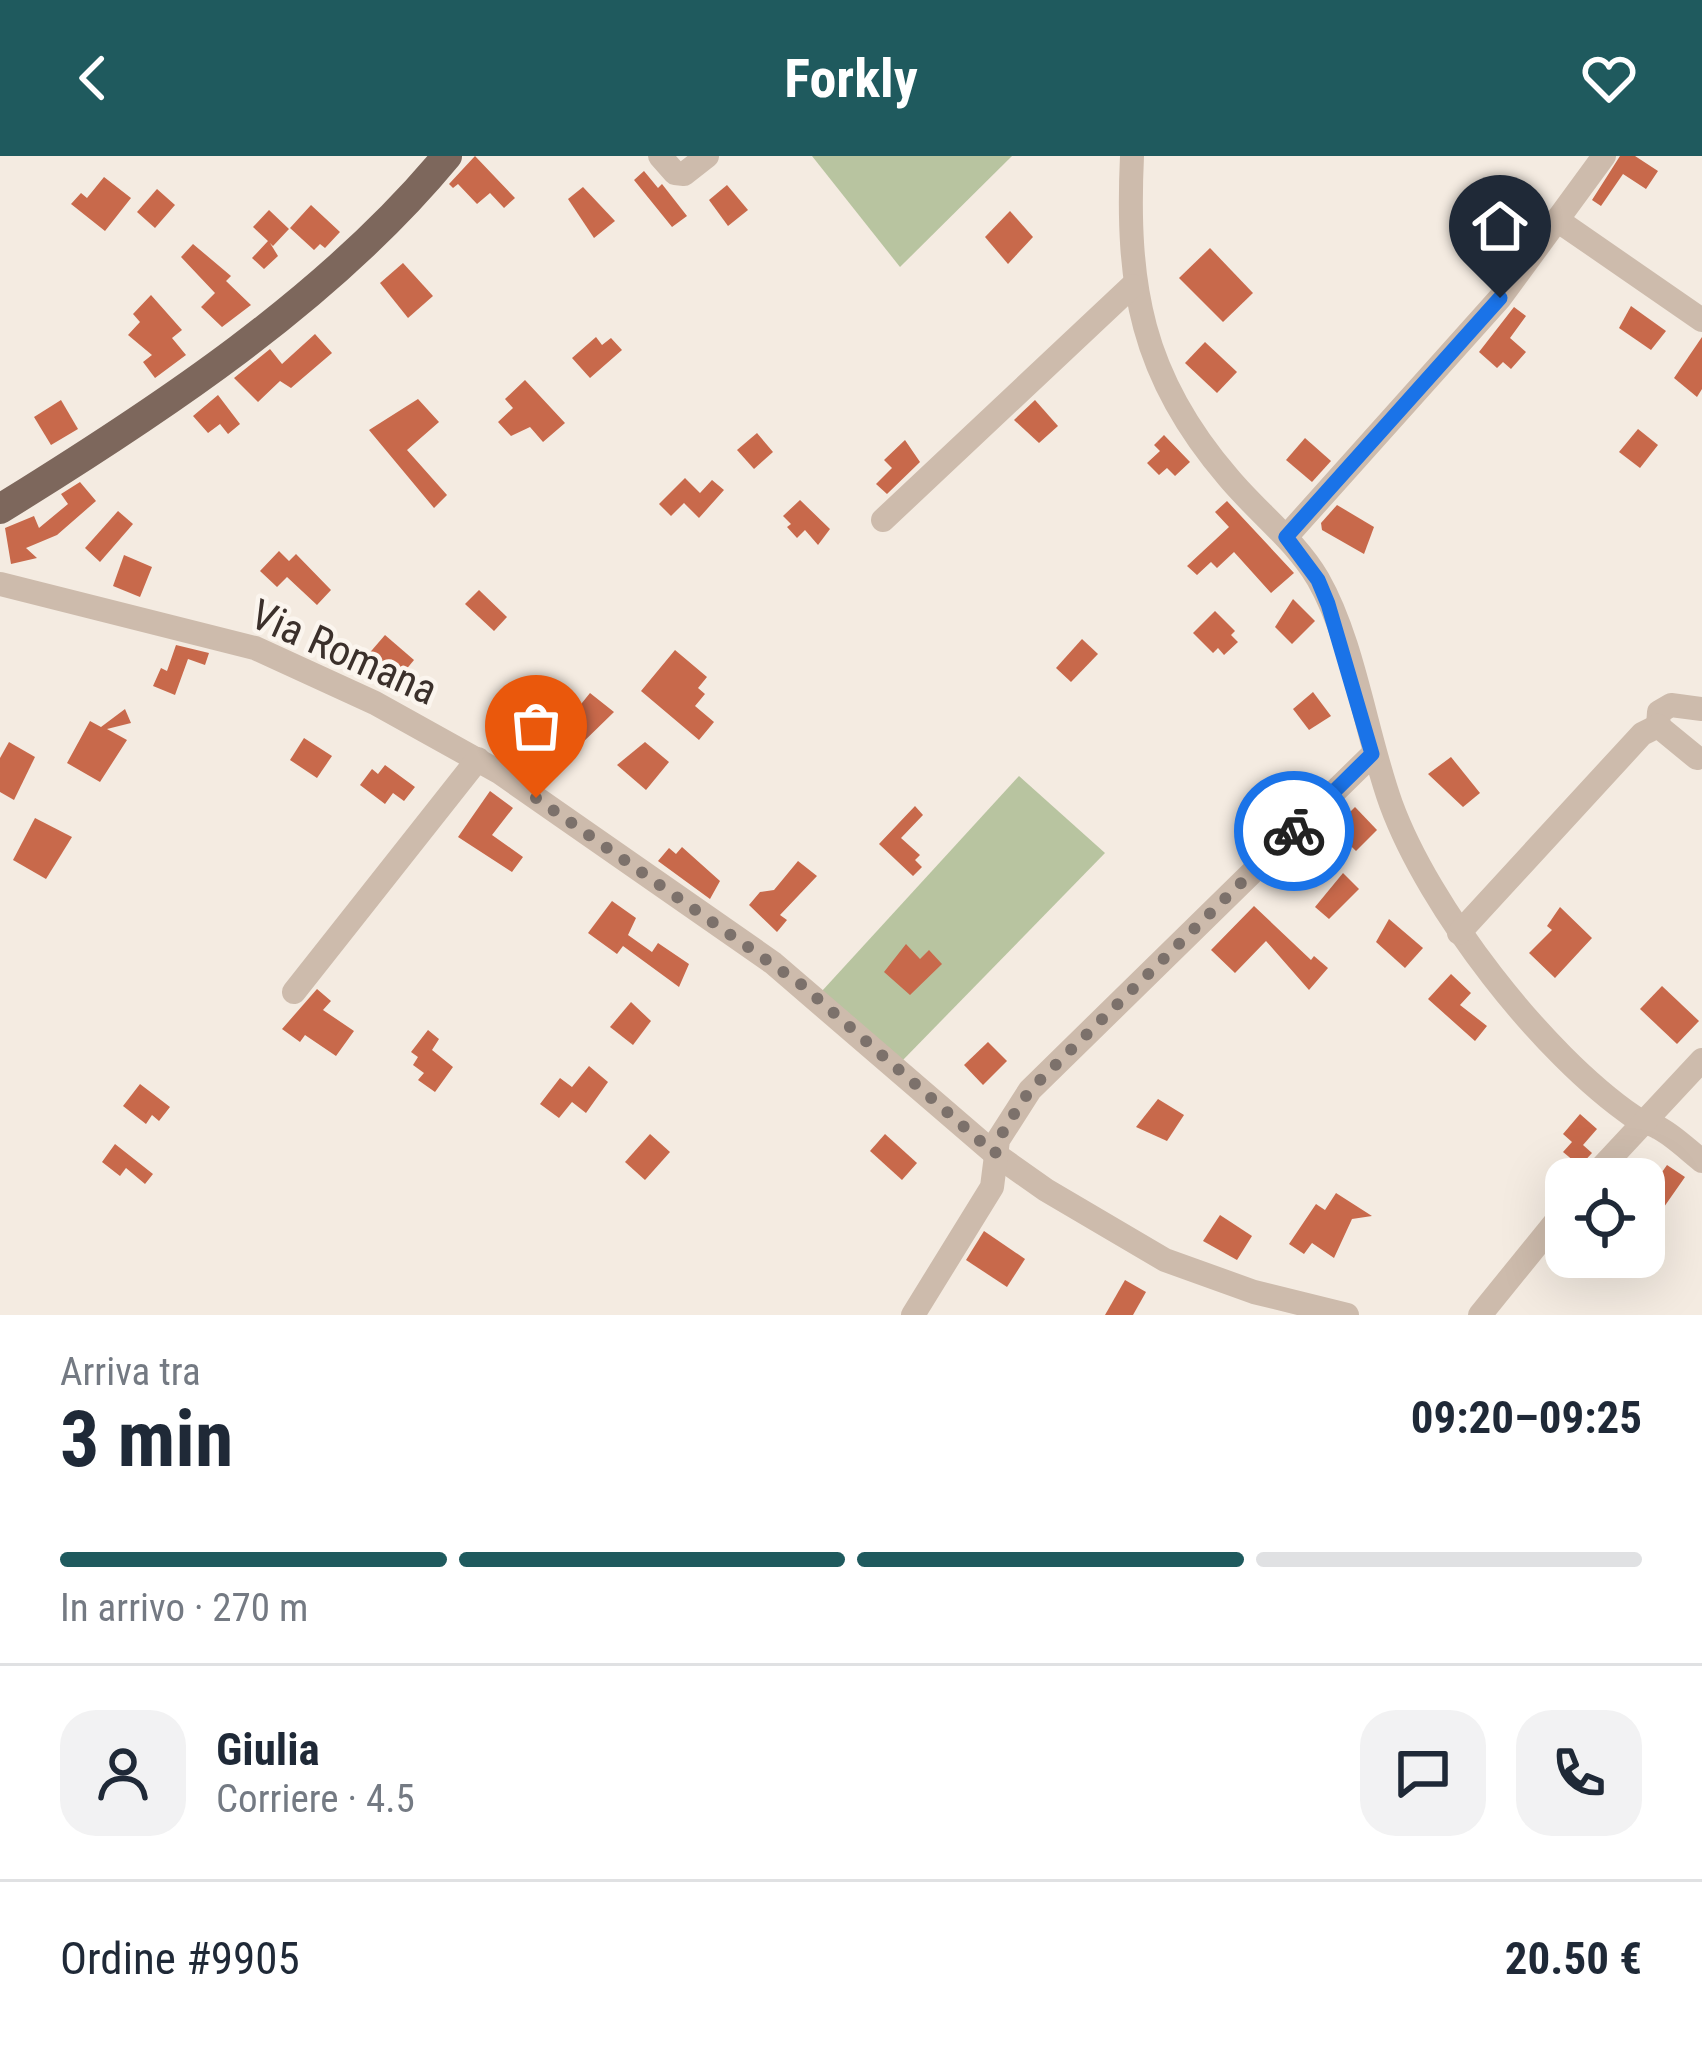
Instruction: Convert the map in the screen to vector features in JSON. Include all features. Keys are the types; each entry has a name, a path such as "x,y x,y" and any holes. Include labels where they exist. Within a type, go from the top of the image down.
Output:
{"main road":[{"path":"0,508 94,451 346,262 393,220 447,156"}],"street":[{"path":"660,156 675,173 684,174 706,156"},
{"path":"1132,156 1132,286 1147,339 1174,397 1226,476 1286,537 1318,580 1337,627 1372,754 1419,871 1459,933 1520,1008 1643,1122 1702,1161"},
{"path":"1286,537 1434,376 1560,222 1604,156"},
{"path":"1560,222 1702,320"},
{"path":"883,520 1132,286"},
{"name":"Via Romana","path":"0,584 255,648 308,670 478,759 773,963 995,1154 1165,1259 1254,1292 1347,1315"},
{"path":"1658,726 1659,712 1671,704 1702,710"},
{"path":"1459,933 1642,734 1658,726"},
{"path":"1658,726 1697,758"},
{"path":"913,1315 992,1187 995,1154 1004,1129 1030,1090 1372,754"},
{"path":"294,992 478,759"},
{"path":"1610,1158 1702,1060"},
{"path":"1480,1315 1545,1235"}],"green space":[{"path":"812,156 1012,156 900,267"},
{"path":"1019,776 1105,853 902,1061 822,991"}],"building":[{"path":"475,156 515,198 504,208 490,193 477,204 458,184 453,188 449,184"},
{"path":"1620,156 1635,156 1658,171 1646,189 1623,174 1601,206 1592,200"},
{"path":"644,171 658,188 662,184 687,216 672,227 634,180"},
{"path":"104,177 131,198 105,231 71,204 81,193 87,198"},
{"path":"727,185 748,210 728,226 709,200"},
{"path":"583,187 615,221 594,238 568,199"},
{"path":"157,189 175,205 155,228 137,212"},
{"path":"311,205 340,232 325,248 320,244 314,250 290,228"},
{"path":"269,210 289,229 273,246 270,243 278,256 264,269 252,258 268,241 253,227"},
{"path":"1010,211 1033,237 1008,264 985,237"},
{"path":"1486,233 1504,247 1483,272 1466,257"},
{"path":"193,244 231,276 226,281 251,305 222,327 201,307 215,293 181,257"},
{"path":"1210,248 1253,293 1223,322 1179,278"},
{"path":"403,263 433,296 408,318 380,283"},
{"path":"151,295 182,330 172,338 186,355 155,378 143,362 152,355 128,335 140,322 133,314"},
{"path":"1631,306 1666,331 1651,350 1619,328"},
{"path":"1514,307 1526,316 1510,338 1526,352 1511,369 1503,362 1497,368 1479,352"},
{"path":"315,334 332,353 291,388 280,381 258,402 234,378 270,349 282,364"},
{"path":"596,337 602,345 611,338 622,350 590,378 572,358"},
{"path":"1702,337 1702,389 1697,397 1674,378"},
{"path":"1205,342 1237,372 1217,393 1185,363"},
{"path":"525,380 565,423 543,442 530,427 511,436 498,422 513,408 505,399"},
{"path":"218,395 240,424 228,434 220,424 208,433 193,416"},
{"path":"418,399 439,422 407,450 447,495 434,508 369,430"},
{"path":"61,400 78,429 51,445 34,417"},
{"path":"1035,400 1058,426 1039,443 1014,420"},
{"path":"1638,429 1658,445 1640,468 1619,452"},
{"path":"757,433 773,452 754,469 737,450"},
{"path":"1164,435 1190,462 1175,476 1167,468 1159,475 1147,463 1160,451 1154,445"},
{"path":"1305,438 1331,461 1312,482 1286,460"},
{"path":"905,440 920,462 887,494 876,484 892,468 884,460"},
{"path":"685,478 700,493 712,480 724,490 699,518 684,503 671,516 659,504"},
{"path":"80,482 96,501 57,535 26,548 37,558 11,564 5,528 34,516 39,528 68,504 61,494"},
{"path":"800,500 830,529 818,545 805,530 797,538 787,527 791,524 783,516"},
{"path":"1227,501 1294,573 1271,593 1234,552 1217,568 1211,562 1197,575 1187,566 1229,527 1215,512"},
{"path":"1337,505 1374,527 1364,554 1322,530 1321,523"},
{"path":"118,511 133,524 100,562 85,548"},
{"path":"279,551 289,561 296,554 331,590 317,605 287,577 277,587 260,571"},
{"path":"124,555 152,567 140,597 113,586"},
{"path":"479,590 507,617 494,631 465,604"},
{"path":"1293,599 1315,621 1292,644 1275,627"},
{"path":"1215,611 1235,631 1231,635 1238,642 1224,655 1218,648 1213,653 1193,633"},
{"path":"385,635 414,660 395,683 366,657"},
{"path":"1082,639 1098,654 1071,682 1056,668"},
{"path":"176,645 209,653 205,665 188,659 175,695 153,686 161,668 167,671"},
{"path":"675,650 707,677 698,688 705,694 695,706 714,722 699,740 641,691"},
{"path":"1313,692 1331,716 1309,730 1293,709"},
{"path":"590,693 614,712 576,749 551,728 563,714 569,719"},
{"path":"125,709 131,723 107,729 127,740 100,782 67,763 90,721 101,727"},
{"path":"304,738 332,756 317,778 290,760"},
{"path":"9,742 35,757 14,800 0,792 0,758"},
{"path":"645,742 669,762 646,790 617,765"},
{"path":"1451,757 1480,793 1463,807 1428,774"},
{"path":"385,765 415,787 404,801 393,793 385,804 360,785 372,769 378,774"},
{"path":"490,791 513,808 492,835 523,857 512,872 458,837"},
{"path":"915,806 923,815 901,838 920,855 915,860 922,867 913,876 879,844"},
{"path":"1355,807 1377,830 1356,851 1333,829"},
{"path":"35,818 72,837 46,879 13,860"},
{"path":"682,847 720,881 710,899 658,861 669,848 676,854"},
{"path":"798,861 817,876 780,915 787,920 777,932 749,905 760,892 774,890"},
{"path":"1343,873 1359,889 1329,919 1315,907"},
{"path":"612,901 636,918 628,935 652,952 658,943 689,964 679,987 623,946 617,954 588,933"},
{"path":"1254,906 1311,960 1314,956 1328,968 1309,990 1266,941 1235,973 1211,950"},
{"path":"1560,907 1592,938 1555,978 1529,953 1552,930 1547,926"},
{"path":"1389,919 1423,948 1405,968 1376,942"},
{"path":"906,944 920,959 929,950 942,964 910,995 884,972"},
{"path":"1451,974 1471,993 1460,1005 1487,1026 1475,1041 1428,999"},
{"path":"1662,986 1699,1021 1677,1044 1640,1009"},
{"path":"317,989 331,1001 323,1010 354,1031 336,1056 305,1035 300,1042 282,1029"},
{"path":"631,1002 651,1021 633,1045 610,1027"},
{"path":"428,1030 439,1039 432,1050 453,1067 435,1092 418,1080 424,1073 413,1065 418,1057 411,1052"},
{"path":"988,1042 1007,1061 983,1085 964,1065"},
{"path":"589,1066 608,1082 586,1113 572,1102 559,1118 540,1104 560,1078 572,1087"},
{"path":"140,1084 170,1107 159,1121 152,1115 146,1124 123,1106"},
{"path":"1158,1099 1184,1115 1167,1141 1136,1127"},
{"path":"1580,1114 1597,1129 1583,1145 1592,1153 1587,1158 1570,1158 1563,1152 1572,1142 1563,1134"},
{"path":"650,1134 670,1152 645,1180 625,1162"},
{"path":"885,1134 917,1163 902,1180 870,1151"},
{"path":"115,1144 153,1174 145,1184 126,1168 120,1176 102,1162"},
{"path":"1665,1168 1685,1177 1665,1206"},
{"path":"1336,1193 1372,1216 1352,1219 1334,1258 1312,1243 1304,1254 1289,1244 1316,1204 1325,1210"},
{"path":"1220,1215 1252,1236 1237,1260 1203,1241"},
{"path":"984,1231 1025,1259 1007,1287 966,1260"},
{"path":"1125,1280 1146,1292 1133,1315 1105,1315"}],"way so far":[{"path":"536,798 802,985 995,1154 1004,1129 1030,1090 1294,831"}],"route":[{"path":"1294,831 1372,754 1328,604 1318,580 1286,537 1500,298"}]}
